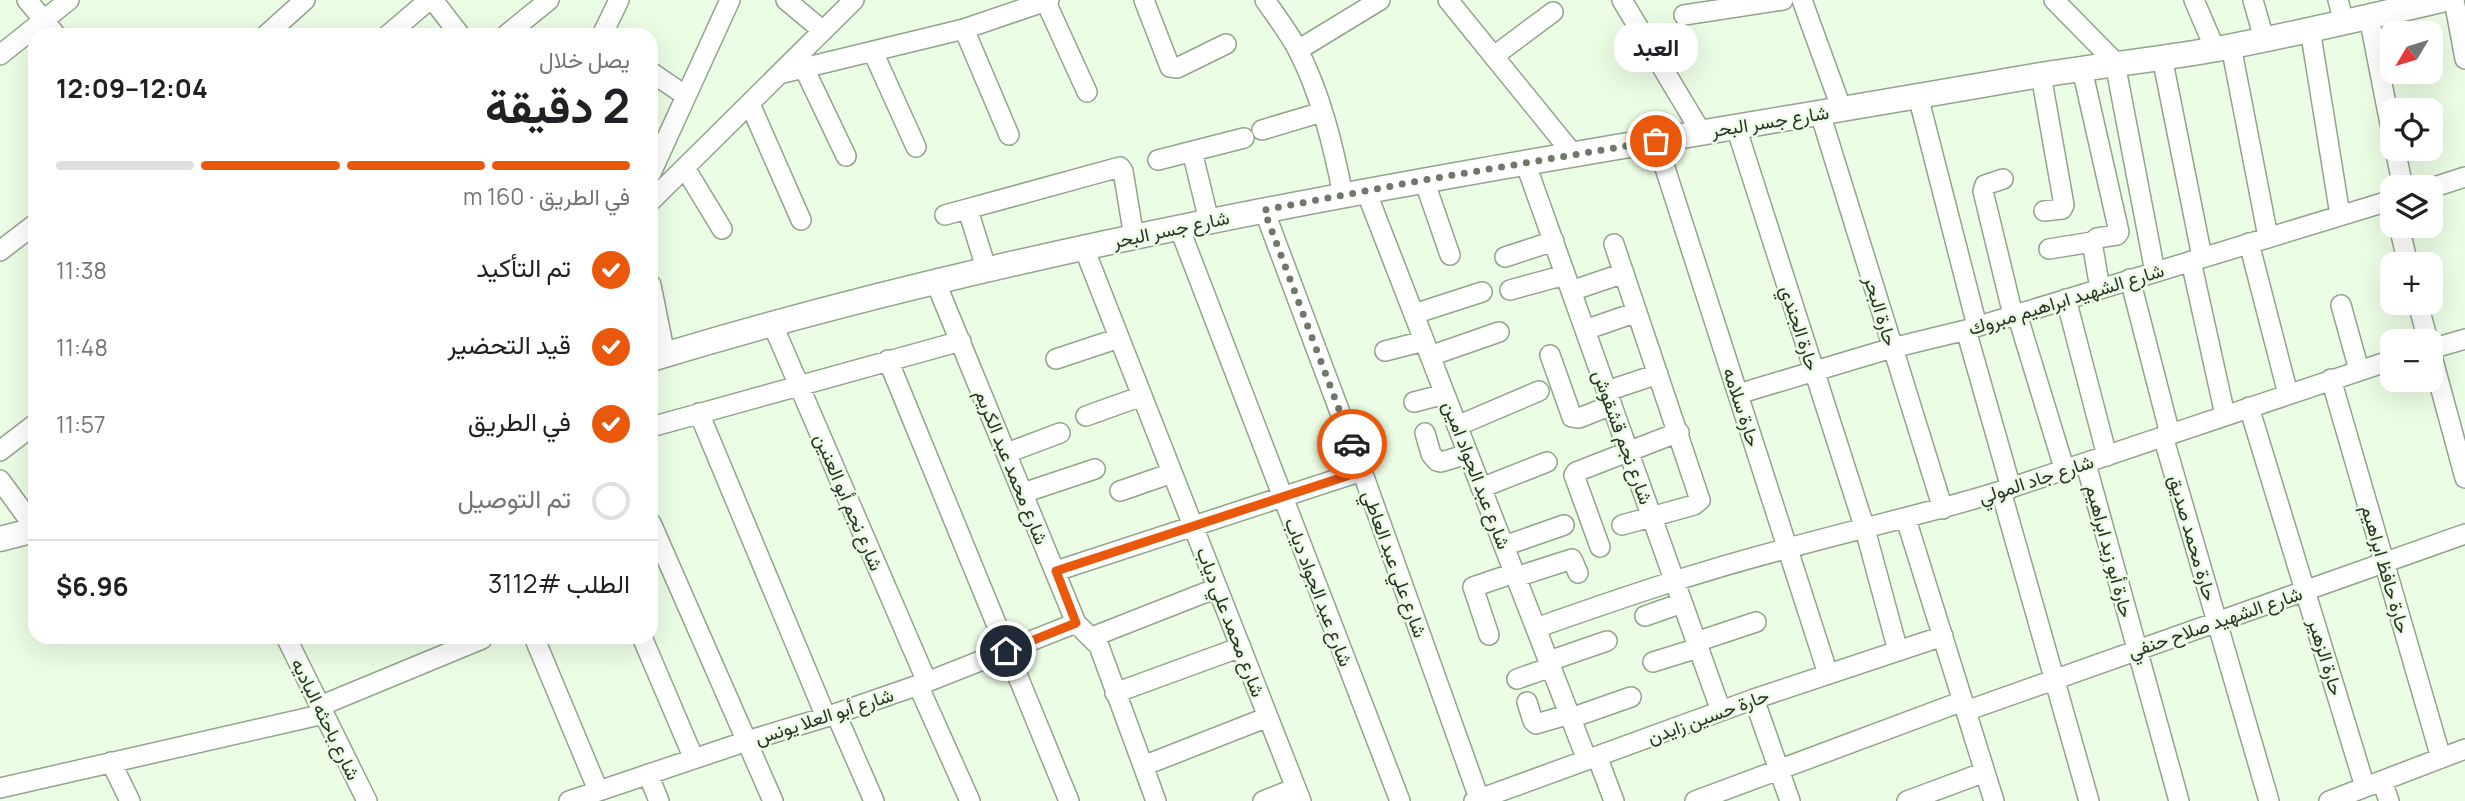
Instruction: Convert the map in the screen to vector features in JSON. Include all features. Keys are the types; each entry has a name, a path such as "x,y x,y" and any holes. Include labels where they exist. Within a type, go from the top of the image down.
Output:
{"main road":[{"name":"شارع جسر البحر","path":"658,357 772,323 1179,227 1525,162 2223,47 2309,29 2341,11 2369,17 2400,5 2441,0"},
{"path":"0,539 28,531"}],"street":[{"path":"27,0 50,28 69,0"},
{"path":"274,28 305,0"},
{"path":"397,28 431,0 454,28"},
{"path":"515,28 549,0"},
{"path":"605,28 619,0"},
{"path":"658,155 730,0"},
{"path":"786,0 823,31"},
{"path":"658,194 854,0"},
{"path":"782,73 964,29 1046,0 1087,92"},
{"path":"1144,0 1170,66 1177,68 1226,44"},
{"name":"شارع عبد الجواد امين","path":"1265,0 1298,50 1354,193 1414,314 1570,716 1614,801"},
{"path":"1298,50 1380,0"},
{"path":"1448,0 1573,154"},
{"path":"1622,0 1701,132"},
{"path":"1684,15 1783,0"},
{"name":"حارة البحر","path":"1802,0 1892,348 1943,509"},
{"path":"2054,0 2116,64 2155,272"},
{"path":"2194,0 2223,47 2288,394"},
{"path":"2253,0 2264,39"},
{"path":"2454,0 2465,59"},
{"path":"1494,56 1553,12"},
{"path":"2369,17 2385,98"},
{"path":"964,29 1009,135"},
{"path":"2309,29 2340,215"},
{"path":"0,55 28,40"},
{"path":"873,52 916,147"},
{"path":"2162,57 2225,415"},
{"path":"804,68 846,156"},
{"path":"2049,249 2092,242 2119,232 2082,69"},
{"path":"2041,75 2064,205 2062,209 2044,211"},
{"path":"658,77 686,96"},
{"path":"1918,96 2006,490 2054,679 2089,801"},
{"path":"750,104 801,220"},
{"path":"1158,160 1322,112"},
{"name":"حارة الجندي","path":"1736,127 1865,529 1899,651"},
{"name":"حارة سلامه","path":"1656,141 1828,674"},
{"path":"1192,151 1209,221"},
{"name":"شارع نجم قشقوش","path":"1525,162 1721,711"},
{"path":"945,215 1120,167 1123,171 1134,237"},
{"path":"685,168 722,229"},
{"path":"2443,184 2465,177"},
{"path":"2003,179 1985,185 1983,191 2015,315 2065,471"},
{"path":"1424,180 1450,255"},
{"name":"شارع الشهيد ابراهيم مبروك","path":"1738,394 2015,315 2380,203"},
{"path":"968,210 987,271"},
{"name":"شارع علي عبد العاطي","path":"1264,210 1362,471 1478,800"},
{"name":"شارع عبد الجواد دياب","path":"1179,227 1400,801"},
{"path":"0,251 28,229"},
{"path":"1505,257 1553,241"},
{"path":"2092,242 2099,289"},
{"path":"1614,244 1700,496 1700,500 1694,505 1622,525"},
{"name":"شارع محمد علي دياب","path":"1084,248 1299,794"},
{"path":"1510,290 1624,273"},
{"name":"حارة محمد صديق","path":"2130,279 2166,435 2269,801"},
{"name":"شارع محمد عبد الكريم","path":"936,283 1076,623 1100,646 1156,801"},
{"path":"1414,314 1482,292"},
{"path":"2066,299 2107,456"},
{"path":"2341,305 2359,370"},
{"path":"1585,330 1637,312"},
{"name":"شارع نجم أبو العنين","path":"772,323 970,801"},
{"path":"1385,351 1427,348 1499,332"},
{"path":"1056,359 1119,338"},
{"path":"2443,347 2465,339"},
{"path":"658,425 961,341"},
{"path":"1550,355 1572,417 1578,418 1609,398 1658,374"},
{"path":"888,360 1069,801"},
{"name":"شارع جاد المولي","path":"1536,628 1674,580 2006,490 2380,364"},
{"name":"حارة حافظ ابراهيم","path":"2331,379 2441,758"},
{"path":"1457,426 1539,391"},
{"path":"2442,392 2465,478"},
{"path":"1414,402 1445,394"},
{"path":"1086,416 1142,396"},
{"name":"حارة الزهير","path":"2249,407 2305,591 2373,784 2389,801"},
{"path":"699,413 831,716 874,801"},
{"path":"0,451 28,429"},
{"path":"1600,547 1574,475 1579,470 1679,432"},
{"path":"1007,453 1060,433"},
{"path":"1425,433 1433,458 1441,463 1468,454"},
{"path":"1481,488 1547,462"},
{"name":"حارة أبو زيد ابراهيم","path":"2086,464 2179,801"},
{"path":"1023,493 1095,469"},
{"path":"1056,571 1362,471"},
{"path":"1120,491 1172,473"},
{"path":"0,480 28,519"},
{"path":"1906,519 1994,801"},
{"path":"1504,546 1564,525"},
{"name":"شارع الشهيد صلاح حنفي","path":"1695,801 1964,706 2054,679 2465,534"},
{"path":"658,539 773,801"},
{"path":"1489,635 1473,587 1569,559 1574,561 1578,572"},
{"path":"1092,638 1217,588"},
{"path":"1645,616 1682,603"},
{"path":"1653,662 1756,622"},
{"name":"شارع أبو العلا يونس","path":"569,801 747,741 831,716 1076,623"},
{"name":"حارة حسين زايدن","path":"1478,800 1754,699 1942,636"},
{"path":"1517,679 1607,641"},
{"name":"شارع باحثه الباديه","path":"289,644 367,801"},
{"path":"0,788 322,710 471,644"},
{"path":"537,644 598,790"},
{"path":"645,644 694,759"},
{"path":"1115,693 1241,648"},
{"path":"1527,702 1536,724 1632,697"},
{"path":"1754,699 1790,801"},
{"path":"1143,766 1268,717"},
{"path":"2329,801 2465,749"},
{"path":"111,762 130,801"},
{"path":"1907,801 1985,772"},
{"path":"648,774 659,801"},
{"path":"1263,801 1299,794"}],"way so far":[{"path":"1352,444 1264,210 1656,141"}],"place":[{"name":"العبد","path":"1656,141"}],"route":[{"path":"1006,651 1076,623 1056,571 1362,471 1352,444"}]}
